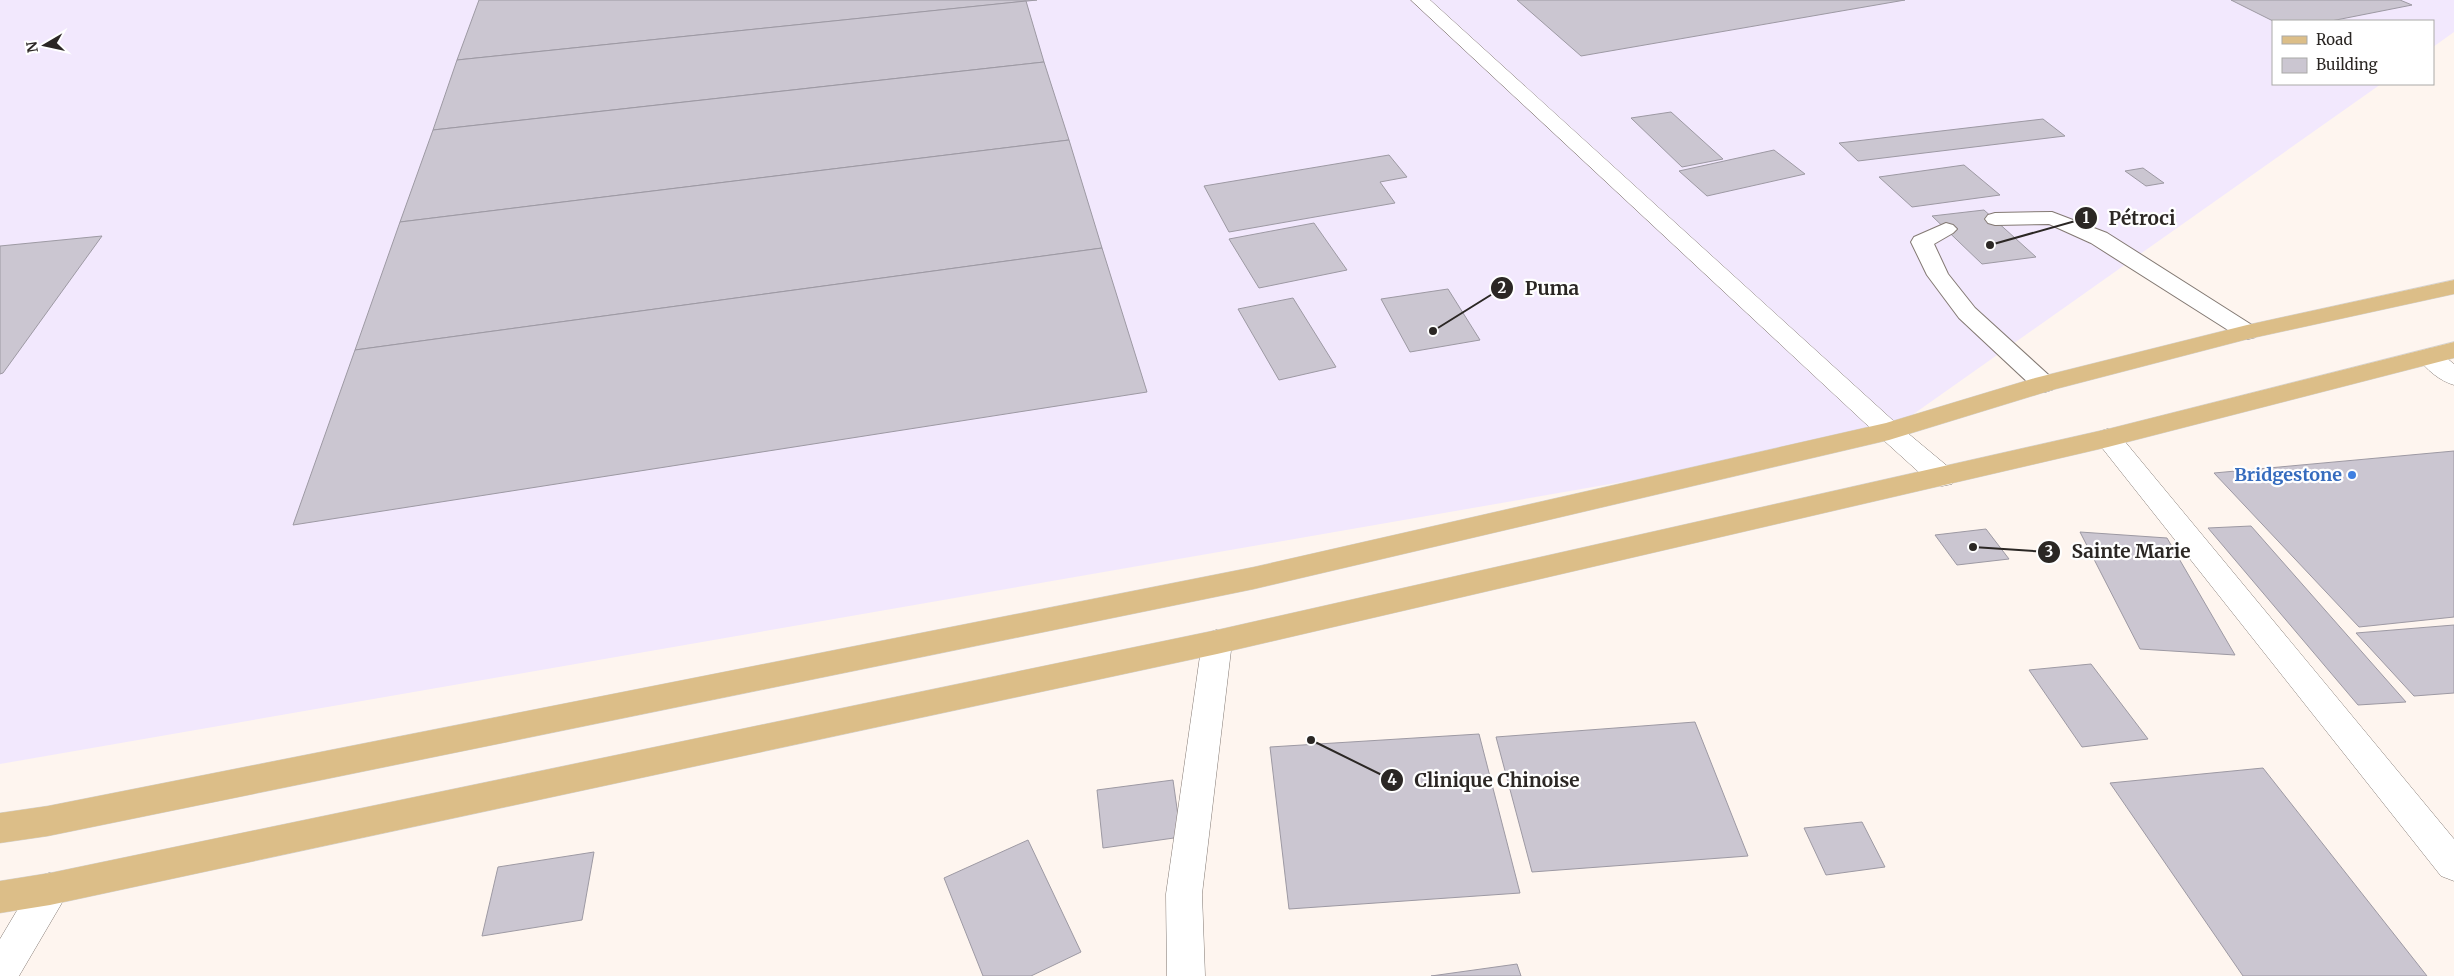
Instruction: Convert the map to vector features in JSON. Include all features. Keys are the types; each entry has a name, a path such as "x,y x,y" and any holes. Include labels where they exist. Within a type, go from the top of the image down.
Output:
{"main road":[{"path":"0,828 58,819 1254,578 1889,431 2044,384 2247,332 2454,287"},
{"path":"0,897 50,889 1217,642 2108,438 2442,354"}],"street":[{"path":"1420,0 1889,431 1942,477"},
{"path":"2442,354 2454,377"},
{"path":"2108,438 2454,865"},
{"path":"1186,976 1184,894 1217,642"},
{"path":"0,974 50,889"}],"lane":[{"path":"1995,219 2052,218 2099,238 2247,332"},
{"path":"1946,229 1922,242 1938,275 1967,313 2044,384"}],"shaded area":[{"path":"0,0 2454,0 2454,32 2434,46 2434,20 2272,20 2272,85 2380,85 1881,437 0,764"}],"building":[{"path":"479,0 1037,0 457,60"},
{"path":"1517,0 1905,0 1581,56"},
{"path":"2231,0 2400,0 2412,5 2336,20 2272,20"},
{"path":"1026,1 1044,62 433,130 457,60"},
{"path":"1044,62 1069,140 400,222 433,130"},
{"path":"1671,112 1723,159 1682,167 1631,118"},
{"path":"2043,119 2065,136 1858,161 1839,143"},
{"path":"1069,140 1102,248 355,350 400,222"},
{"path":"1774,150 1805,174 1707,196 1679,171"},
{"path":"1389,155 1407,177 1380,182 1395,203 1229,232 1204,186"},
{"path":"1964,165 2000,195 1912,207 1879,177"},
{"path":"2143,168 2164,183 2146,186 2125,171"},
{"path":"1984,210 2036,257 1982,264 1932,216"},
{"path":"1314,223 1347,270 1259,288 1229,239"},
{"path":"102,236 3,373 0,374 0,246"},
{"path":"1102,248 1147,392 293,525 355,350"},
{"path":"1448,289 1480,340 1410,352 1381,299"},
{"path":"1293,298 1336,367 1279,380 1238,309"},
{"path":"2454,451 2454,617 2359,627 2214,473"},
{"path":"2251,526 2406,702 2358,705 2208,528"},
{"path":"1986,529 2009,559 1957,565 1935,535"},
{"path":"2080,532 2167,538 2235,655 2140,649"},
{"path":"2454,625 2454,693 2414,696 2356,633"},
{"path":"2091,664 2148,739 2082,747 2029,670"},
{"path":"1695,722 1748,856 1532,872 1496,737"},
{"path":"1479,734 1520,893 1289,909 1270,747"},
{"path":"2263,768 2427,976 2243,976 2110,783"},
{"path":"1173,780 1181,837 1103,848 1097,790"},
{"path":"1862,822 1885,867 1826,875 1804,828"},
{"path":"1028,840 1081,952 1031,976 983,976 944,878"},
{"path":"594,852 582,920 482,936 498,867"},
{"path":"1517,964 1521,976 1431,976"}],"place":[{"name":"Pétroci","path":"1990,245"},
{"name":"Puma","path":"1433,331"},
{"name":"Bridgestone","path":"2352,475"},
{"name":"Sainte Marie","path":"1973,547"},
{"name":"Clinique Chinoise","path":"1311,740"}]}
